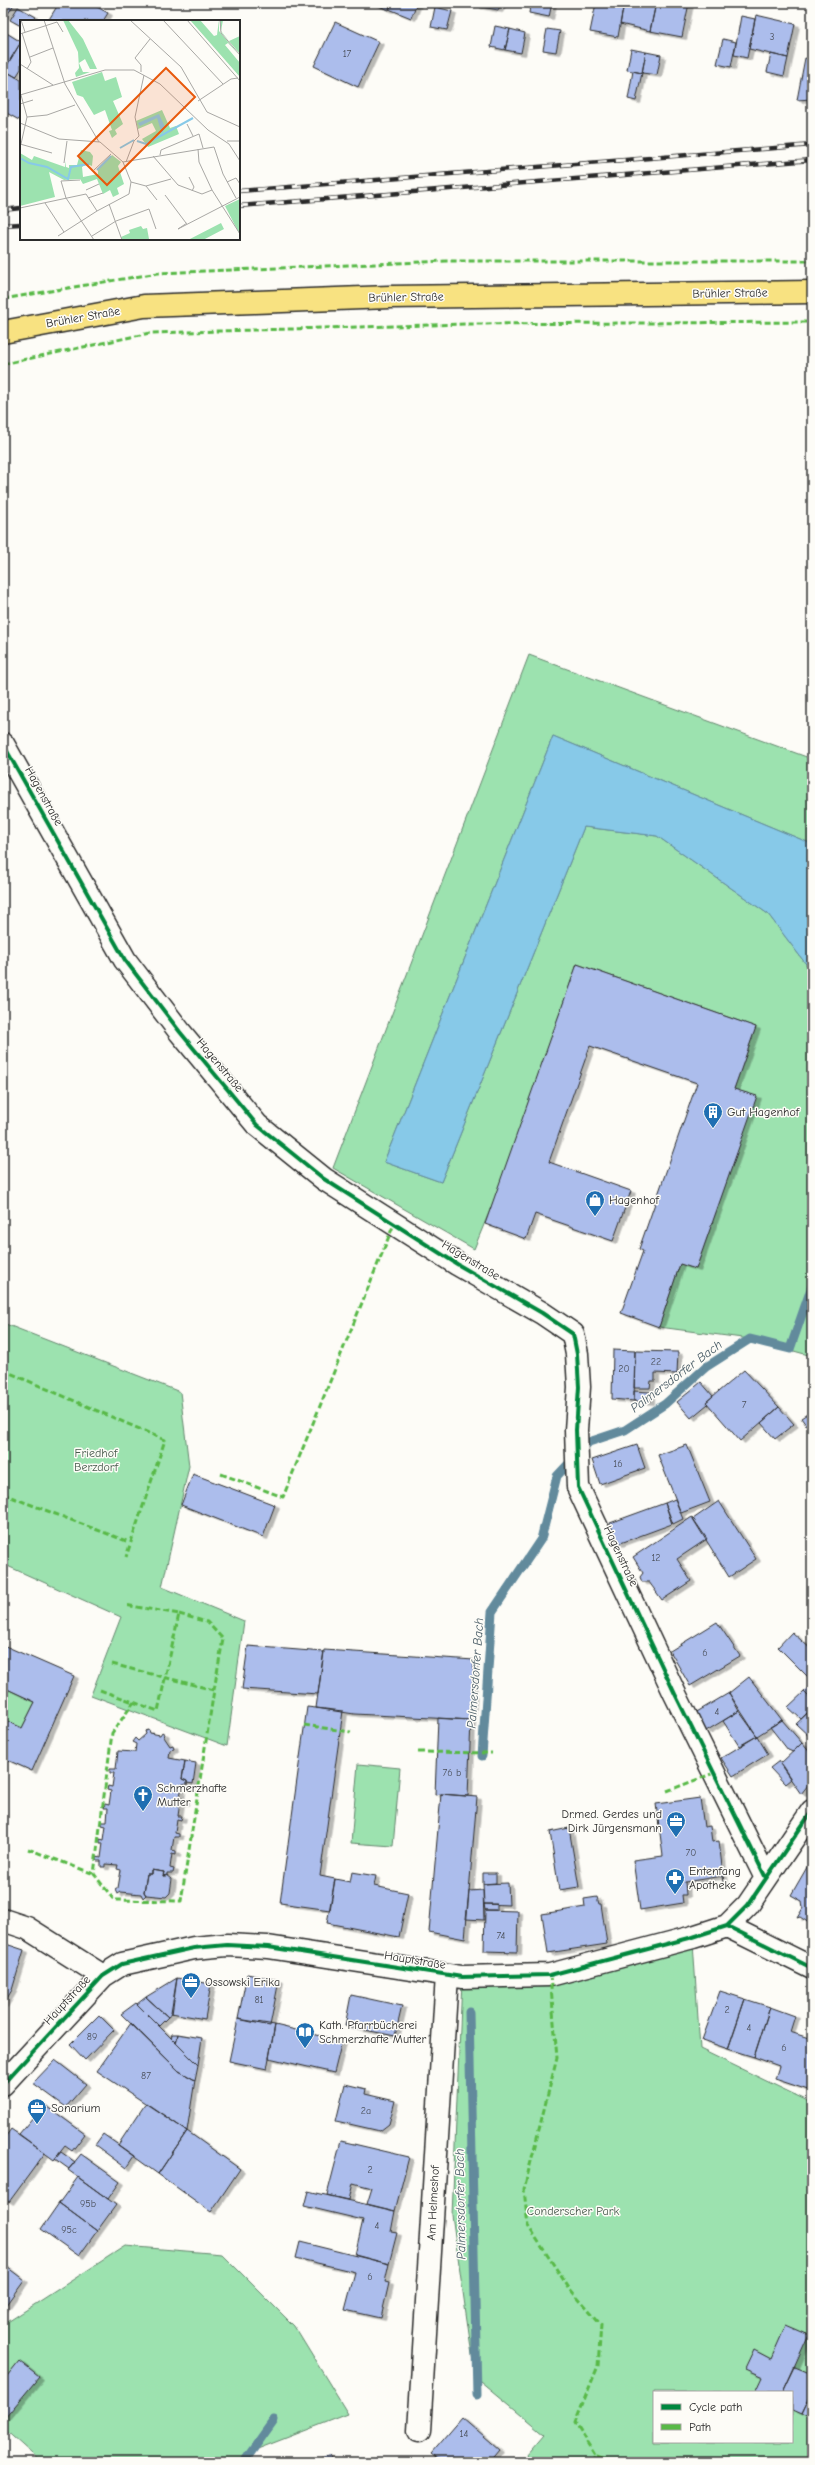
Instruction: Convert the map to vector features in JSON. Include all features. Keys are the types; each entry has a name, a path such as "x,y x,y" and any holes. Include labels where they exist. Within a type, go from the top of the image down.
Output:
{"main road":[{"name":"Brühler Straße","path":"3,332 144,306 390,297 812,292"}],"street":[{"name":"Hagenstraße","path":"3,744 125,960 180,1032 257,1125 324,1179 457,1264 542,1312 573,1334 577,1354 579,1387 576,1430 578,1487 675,1694 766,1878"},
{"name":"Hauptstraße","path":"3,2084 103,1976 122,1964 143,1959 194,1948 227,1945 268,1947 446,1975 470,1977 550,1975 693,1937 727,1926 748,1905 812,1811"},
{"path":"3,1920 27,1928 103,1976"},
{"path":"727,1926 812,1968"},
{"name":"Am Helmeshof","path":"420,2431 446,1975"}],"green space":[{"path":"529,655 812,759 812,844 553,736 384,1162 441,1182 584,827 657,836 768,914 812,972 812,1356 750,1339 659,1327 680,1264 696,1269 756,1097 734,1089 756,1027 577,964 499,1188 474,1249 333,1168"},
{"name":"Friedhof Berzdorf","path":"3,1323 180,1392 189,1466 162,1587 244,1621 227,1746 91,1695 121,1617 3,1564"},
{"path":"3,1687 35,1702 22,1728 3,1719"},
{"path":"358,1764 400,1768 393,1846 351,1843"},
{"name":"Conderscher Park","path":"693,1942 700,2049 812,2103 812,2462 521,2462 545,2434 475,2376 452,2215 462,1981"},
{"path":"125,2246 222,2254 294,2326 348,2414 255,2450 246,2462 41,2462 3,2428 3,2325"}],"water":[{"path":"553,736 812,844 812,972 768,914 657,836 584,827 441,1182 384,1162"}],"building":[{"path":"3,3 14,4 6,17 3,15"},
{"path":"59,3 90,3 108,13 104,20 49,20"},
{"path":"377,3 392,3 389,10 376,5"},
{"path":"392,3 417,3 411,18 389,9"},
{"path":"477,3 502,3 498,10 476,6"},
{"path":"515,3 552,3 549,17 529,13 530,7"},
{"path":"596,3 624,3 618,37 590,32"},
{"path":"624,3 656,3 650,31 620,24"},
{"path":"656,3 689,3 682,37 650,31"},
{"path":"18,7 36,17 34,20 20,20 20,25 10,20"},
{"path":"435,7 452,11 447,30 431,27"},
{"path":"756,15 795,24 788,58 749,49"},
{"path":"741,16 755,19 747,58 734,55"},
{"path":"335,22 379,42 358,87 314,66"},
{"path":"495,26 510,29 505,50 491,47"},
{"path":"510,29 525,33 521,53 505,50"},
{"path":"547,29 560,31 556,52 543,50"},
{"path":"5,32 20,41 4,70 3,36"},
{"path":"723,39 736,42 731,67 717,64"},
{"path":"20,44 20,71 16,77 4,70"},
{"path":"631,49 646,52 642,73 627,70"},
{"path":"646,52 661,55 657,75 642,73"},
{"path":"771,54 788,58 784,76 767,72"},
{"path":"805,58 812,60 812,99 797,100"},
{"path":"4,70 20,79 20,118 19,120 3,111"},
{"path":"633,71 642,73 636,101 628,99"},
{"name":"Gut Hagenhof","path":"577,964 756,1027 734,1089 757,1096 696,1269 680,1264 659,1327 621,1313 643,1251 639,1249 697,1083 590,1046 549,1162 631,1191 613,1241 535,1214 526,1239 485,1224"},
{"path":"613,1350 635,1351 634,1401 612,1399"},
{"path":"635,1351 678,1352 677,1374 655,1373 655,1381 651,1381 650,1388 634,1388"},
{"path":"744,1370 779,1407 740,1441 706,1402"},
{"path":"701,1382 713,1396 706,1402 708,1404 691,1418 677,1402"},
{"path":"634,1391 650,1392 650,1402 634,1401"},
{"path":"779,1407 794,1424 775,1439 761,1423"},
{"path":"812,1411 812,1433 801,1418"},
{"path":"637,1445 645,1468 600,1484 592,1460"},
{"path":"687,1445 710,1502 681,1513 658,1455"},
{"path":"193,1474 275,1505 263,1537 181,1505"},
{"path":"675,1499 683,1519 673,1524 665,1503"},
{"path":"719,1501 756,1559 729,1577 693,1519"},
{"path":"665,1503 672,1524 618,1544 610,1523"},
{"path":"692,1517 707,1539 677,1559 691,1581 662,1600 649,1582 642,1582 640,1577 643,1573 633,1557"},
{"path":"717,1622 740,1656 690,1686 670,1651"},
{"path":"792,1632 812,1650 812,1681 778,1647"},
{"path":"3,1645 74,1676 32,1771 3,1758 3,1719 22,1728 35,1702 3,1687"},
{"path":"248,1646 324,1652 318,1694 242,1689"},
{"path":"324,1650 474,1660 471,1720 354,1714 316,1708"},
{"path":"749,1677 782,1720 757,1736 729,1693"},
{"path":"812,1683 812,1700 804,1692"},
{"path":"804,1692 812,1700 812,1708 801,1719 788,1707"},
{"path":"729,1693 739,1711 706,1731 695,1713"},
{"path":"307,1707 343,1711 320,1876 335,1879 330,1910 280,1903"},
{"path":"812,1709 812,1739 796,1724"},
{"path":"739,1711 757,1736 739,1746 723,1721"},
{"path":"438,1718 471,1720 468,1796 435,1795"},
{"path":"782,1720 802,1743 793,1752 788,1750 770,1727"},
{"name":"Schmerzhafte Mutter","path":"149,1730 150,1733 160,1735 162,1732 165,1734 164,1737 170,1746 173,1745 174,1749 170,1750 169,1758 185,1761 182,1779 187,1781 187,1785 182,1784 180,1798 185,1799 184,1803 180,1802 178,1816 182,1816 181,1820 177,1819 175,1833 179,1834 179,1837 174,1837 172,1850 176,1851 176,1855 172,1854 170,1868 174,1869 173,1873 167,1873 167,1876 163,1876 164,1872 151,1870 151,1874 147,1874 144,1892 146,1895 143,1898 141,1894 120,1892 117,1894 115,1890 118,1888 121,1870 117,1869 118,1865 105,1864 105,1867 101,1867 101,1861 97,1861 97,1857 101,1858 103,1843 100,1843 100,1839 104,1840 106,1826 102,1825 102,1822 107,1822 108,1808 104,1808 105,1804 109,1805 111,1791 107,1790 108,1786 112,1787 114,1773 110,1773 110,1769 116,1769 118,1751 135,1752 136,1744 132,1742 135,1738 138,1741 146,1734 145,1731"},
{"path":"757,1736 768,1754 733,1776 721,1758"},
{"path":"802,1743 812,1755 812,1780 801,1794 780,1764"},
{"path":"185,1761 196,1763 193,1784 187,1783 187,1781 182,1779"},
{"path":"779,1761 791,1779 785,1784 770,1768"},
{"path":"441,1794 477,1797 465,1939 429,1932"},
{"path":"700,1798 704,1827 710,1826 712,1842 719,1841 724,1883 722,1876 685,1882 686,1895 682,1895 683,1903 640,1910 633,1860 663,1856 656,1804"},
{"path":"569,1828 579,1887 559,1890 550,1832"},
{"path":"810,1862 812,1864 812,1925 800,1917 797,1918 803,1908 802,1901 791,1895"},
{"path":"151,1870 164,1872 163,1876 167,1875 172,1879 170,1893 166,1897 146,1895 144,1892 147,1874 151,1874"},
{"path":"352,1872 376,1876 374,1886 408,1893 399,1937 327,1923 335,1879 350,1882"},
{"path":"483,1873 496,1873 496,1883 483,1884"},
{"path":"508,1883 509,1905 484,1904 483,1884"},
{"path":"483,1890 484,1920 466,1919 469,1891"},
{"path":"597,1897 599,1904 601,1904 607,1944 548,1953 542,1914 585,1907 584,1899"},
{"path":"484,1904 497,1904 497,1910 485,1910"},
{"path":"485,1910 518,1911 517,1952 484,1951"},
{"path":"3,1943 24,1950 12,1990 3,2005"},
{"path":"247,1974 279,1980 270,2026 238,2019"},
{"name":"Ossowski Erika","path":"177,1978 211,1984 205,2019 171,2013"},
{"path":"177,1978 172,2014 168,2017 146,1997"},
{"path":"720,1991 745,1999 728,2049 702,2040"},
{"path":"351,1995 402,2006 395,2036 345,2026"},
{"path":"146,1997 168,2017 159,2026 137,2004"},
{"path":"745,1999 770,2007 754,2057 728,2049"},
{"path":"136,2003 198,2065 195,2080 179,2071 121,2014"},
{"path":"770,2007 795,2016 790,2032 812,2039 812,2079 808,2090 775,2079 779,2066 754,2057"},
{"path":"99,2015 114,2030 85,2060 70,2044"},
{"path":"238,2019 275,2025 267,2069 229,2061"},
{"path":"131,2023 179,2071 195,2080 187,2131 97,2071"},
{"name":"Kath. Pfarrbücherei Schmerzhafte Mutter","path":"275,2025 342,2041 334,2073 269,2058"},
{"path":"172,2034 178,2034 176,2043 171,2038"},
{"path":"178,2034 202,2038 198,2065 176,2043"},
{"path":"55,2060 86,2084 66,2107 33,2083"},
{"path":"812,2079 812,2092 808,2090"},
{"path":"345,2084 366,2089 365,2094 395,2101 389,2124 380,2131 336,2121"},
{"path":"146,2103 187,2131 158,2174 118,2145"},
{"path":"44,2104 85,2134 72,2151 65,2146 54,2160 19,2134"},
{"path":"11,2129 45,2153 9,2202 3,2198 3,2140"},
{"path":"187,2131 240,2169 211,2212 158,2174"},
{"path":"103,2134 134,2156 126,2168 95,2145"},
{"path":"341,2141 409,2157 395,2211 367,2204 372,2188 353,2183 349,2200 327,2195"},
{"path":"61,2152 75,2162 69,2169 55,2159"},
{"path":"81,2154 120,2182 108,2199 68,2170"},
{"path":"78,2177 116,2205 97,2231 59,2203"},
{"path":"308,2191 395,2211 391,2232 397,2233 389,2264 355,2255 363,2220 304,2206"},
{"path":"59,2203 97,2231 79,2256 41,2229"},
{"path":"300,2242 389,2264 385,2282 389,2283 381,2318 345,2310 355,2272 296,2258"},
{"path":"3,2264 24,2280 3,2309"},
{"path":"786,2325 809,2335 783,2391 756,2391 763,2377 745,2369 754,2350 771,2359"},
{"path":"19,2361 39,2377 5,2418 3,2416 3,2381"},
{"path":"795,2367 812,2374 812,2392 801,2415 793,2411 793,2391 783,2391"},
{"path":"812,2392 812,2421 801,2415"},
{"path":"462,2418 499,2450 489,2462 441,2462 431,2454"},
{"path":"330,2454 333,2462 312,2462"}],"waterway":[{"name":"Palmersdorfer Bach","path":"482,1756 492,1612 541,1539 557,1476 589,1442 625,1430 665,1404 706,1367 750,1339 790,1349 812,1286"},
{"name":"Palmersdorfer Bach","path":"469,2012 477,2395"},
{"name":"Palmersdorfer Bach","path":"244,2462 274,2420"}],"railway":[{"path":"240,191 812,145"},
{"path":"240,206 812,160"},
{"path":"3,210 20,208"},
{"path":"3,225 20,224"}],"marked path":[{"path":"3,299 158,273 446,261 812,261"},
{"path":"3,364 150,333 465,324 812,322"},
{"path":"221,1474 283,1497 394,1224"},
{"path":"3,1370 165,1440 126,1557"},
{"path":"3,1494 129,1542"},
{"path":"100,1690 158,1711 179,1614 125,1605"},
{"path":"179,1614 207,1622 223,1639 214,1690"},
{"path":"112,1664 214,1690 181,1901 114,1900 94,1874 112,1733 134,1702"},
{"path":"304,1725 351,1732"},
{"path":"418,1752 492,1753"},
{"path":"667,1791 714,1773"},
{"path":"28,1849 94,1874"},
{"path":"550,1975 557,2058 524,2189 528,2226 569,2288 601,2325 598,2366 575,2422 596,2455"},
{"path":"593,2462 596,2455 612,2462"}],"cycle path":[{"path":"3,744 125,960 180,1032 257,1125 324,1179 457,1264 542,1313 573,1334 577,1354 579,1387 576,1430 578,1487 675,1694 766,1878"},
{"path":"3,2084 103,1976 122,1964 194,1948 227,1945 268,1947 462,1977 550,1975 693,1937 727,1926 748,1905 812,1811"},
{"path":"727,1926 812,1968"}],"place":[{"name":"Gut Hagenhof","path":"713,1129"},
{"name":"Hagenhof","path":"595,1217"},
{"name":"Schmerzhafte Mutter","path":"143,1812"},
{"name":"Dr.med. Gerdes und Dirk Jürgensmann","path":"676,1838"},
{"name":"Entenfang Apotheke","path":"675,1895"},
{"name":"Ossowski Erika","path":"191,1999"},
{"name":"Kath. Pfarrbücherei Schmerzhafte Mutter","path":"305,2049"},
{"name":"Sonarium","path":"37,2125"}]}
